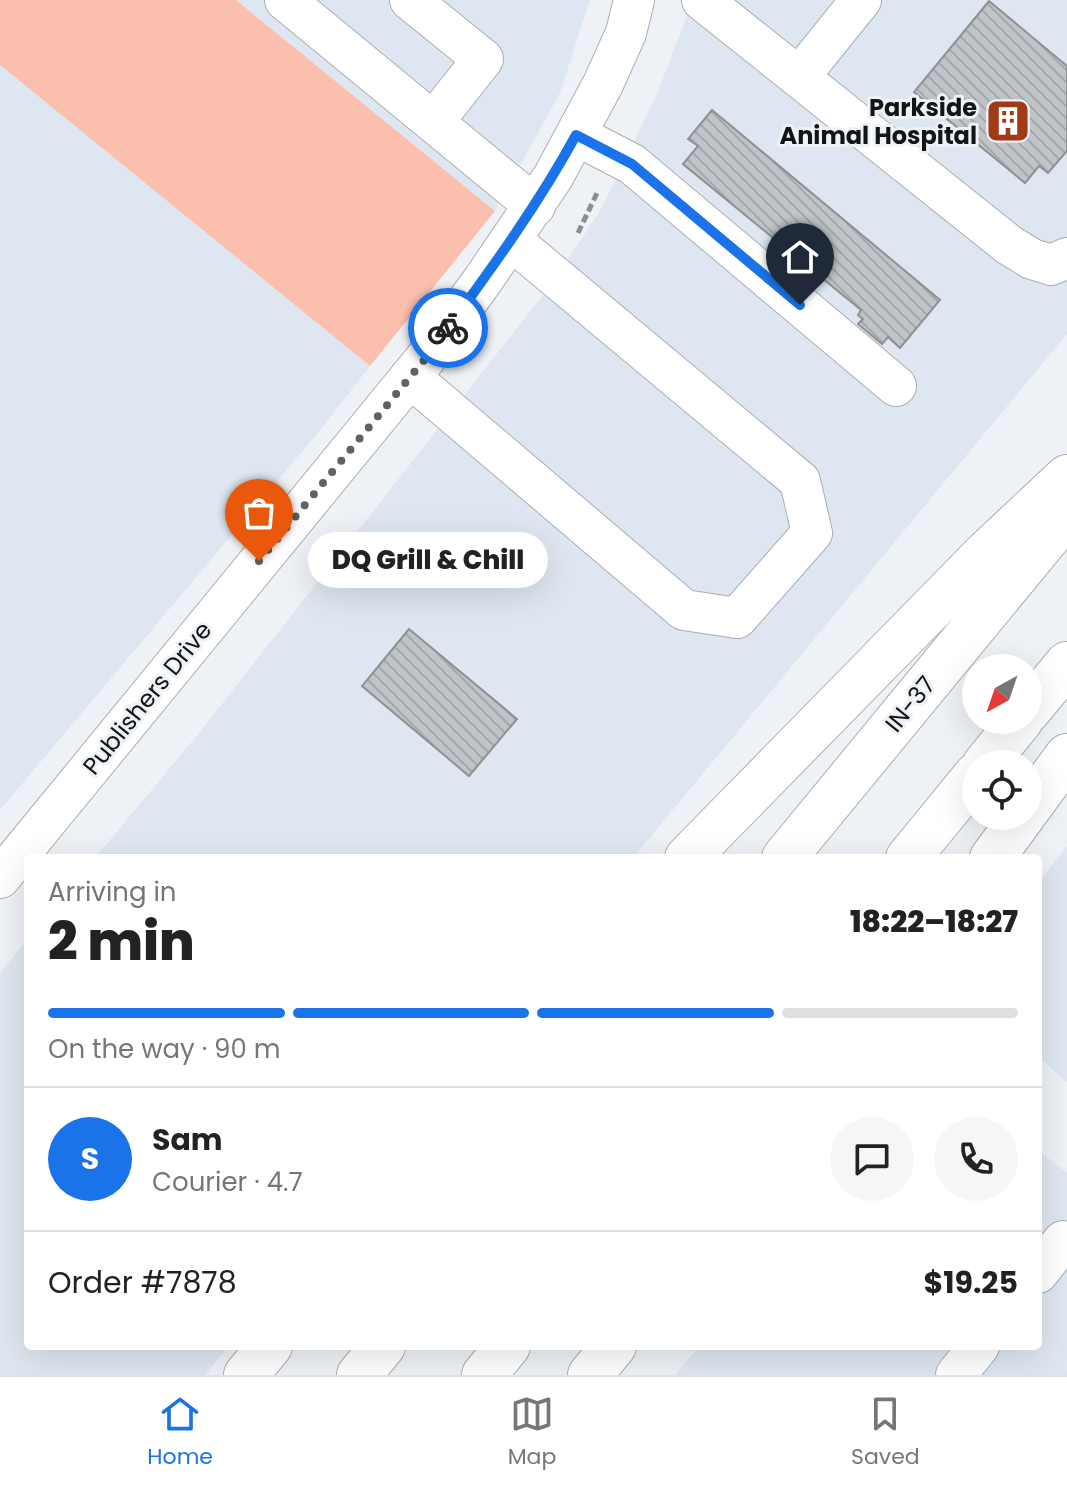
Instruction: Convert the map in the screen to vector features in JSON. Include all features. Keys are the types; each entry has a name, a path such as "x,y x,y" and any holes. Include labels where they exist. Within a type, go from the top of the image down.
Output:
{"highway":[{"path":"691,854 986,553 1067,477"},
{"name":"IN-37","path":"787,854 1067,514"},
{"path":"1042,694 1067,664"},
{"path":"996,750 1010,734"},
{"path":"1042,790 1067,756"},
{"path":"911,854 962,792"},
{"path":"995,854 1013,830"},
{"path":"246,1375 267,1350"},
{"path":"359,1375 380,1350"},
{"path":"484,1375 505,1350"},
{"path":"590,1375 611,1350"}],"street":[{"path":"285,0 535,206"},
{"path":"410,0 483,59 434,121"},
{"name":"Publishers Drive","path":"0,878 410,377 475,292 535,206 576,135 626,33 634,0"},
{"path":"799,77 861,0"},
{"path":"707,2 1009,245 1032,259 1051,265 1067,258"},
{"path":"576,135 632,164 896,386"},
{"path":"410,377 684,610 737,618 812,533 800,481 511,240"},
{"path":"1042,1268 1063,1241 1067,1244"},
{"path":"956,1375 976,1350"}],"shaded area":[{"path":"0,0 236,0 495,211 370,366 0,65"},
{"path":"236,0 590,0 560,93 495,211"},
{"path":"693,0 1067,0 1067,334 636,854 98,854 199,733 550,286 600,211 657,94"},
{"path":"0,65 370,366 322,428 0,810"},
{"path":"1067,846 1067,1082 1042,1060 1042,878"},
{"path":"24,944 24,1350 226,1350 205,1375 0,1375 0,973"},
{"path":"1042,1153 1067,1173 1067,1375 675,1375 696,1350 1042,1350"}],"building":[{"name":"Parkside Animal Hospital","path":"989,1 1067,66 1067,151 1048,173 1039,166 1025,183 914,92"},
{"path":"712,110 940,300 900,348 888,337 882,344 858,324 863,319 858,315 861,310 683,164 698,146 688,139"},
{"path":"409,629 517,719 469,776 362,686"}],"way so far":[{"path":"259,561 448,328"}],"place":[{"name":"Parkside Animal Hospital","path":"1008,121"},
{"name":"DQ Grill & Chill","path":"259,561"}],"route":[{"path":"448,328 535,206 576,135 632,164 800,305"}]}
